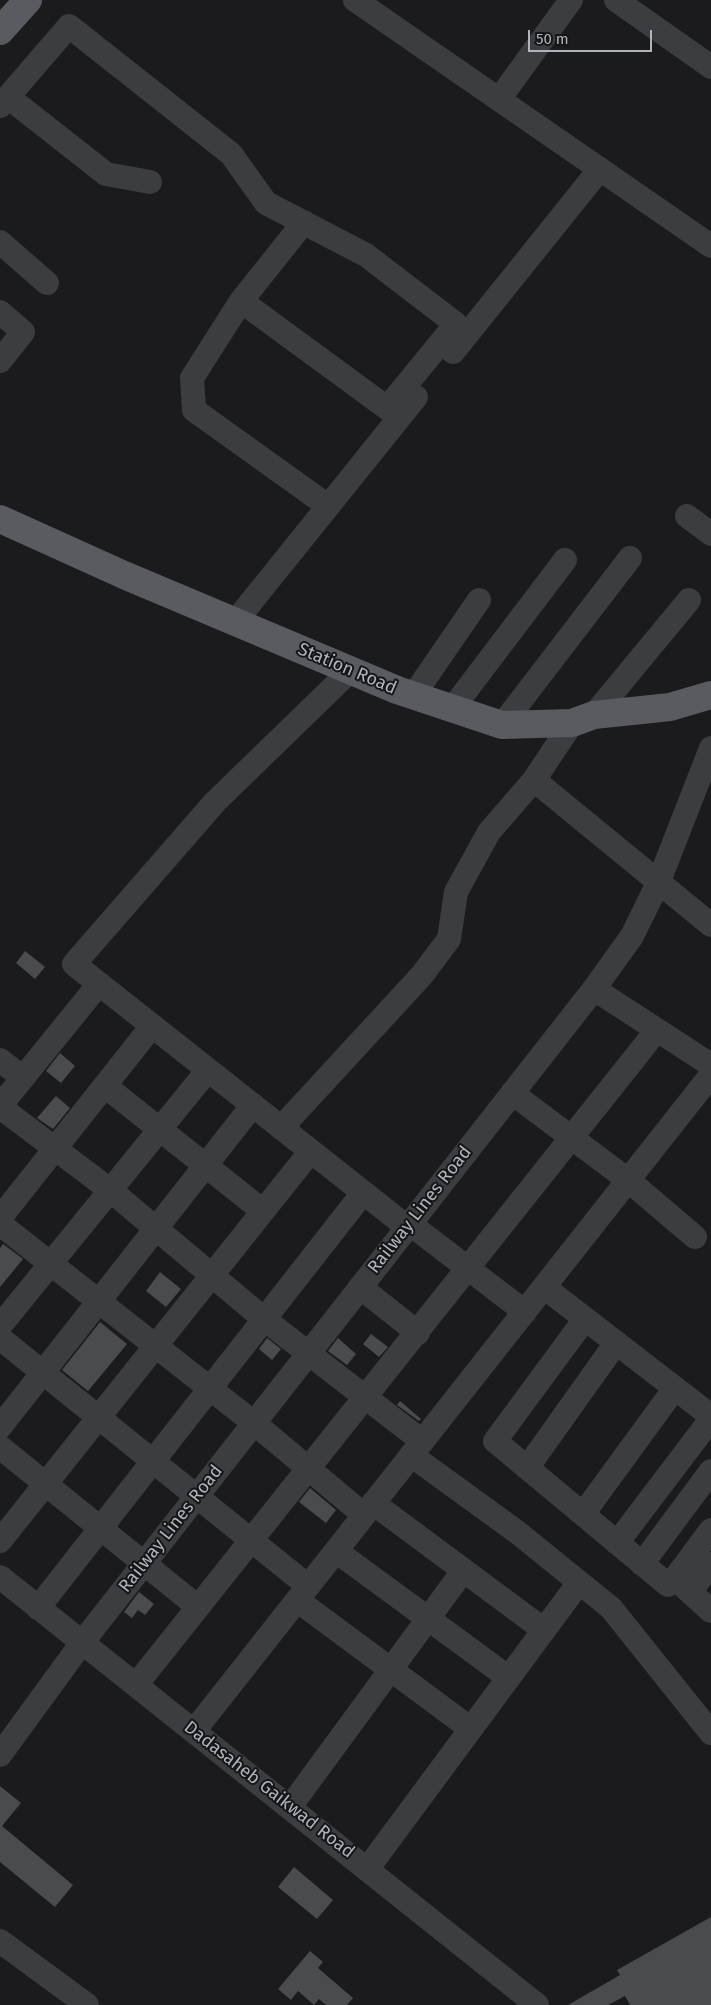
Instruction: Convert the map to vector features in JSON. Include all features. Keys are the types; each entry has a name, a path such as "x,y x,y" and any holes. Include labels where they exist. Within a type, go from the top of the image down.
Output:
{"main road":[{"path":"0,4 4,0"},
{"path":"0,31 28,0"},
{"name":"Station Road","path":"0,520 235,622 413,696 502,725 583,719 670,707 711,695"}],"street":[{"path":"355,0 500,98 711,246"},
{"path":"500,98 571,0"},
{"path":"616,0 711,67"},
{"path":"150,182 106,174 4,101 69,26 231,154 266,204 366,255 456,324 387,408 241,301"},
{"path":"235,622 600,169"},
{"path":"304,222 241,301 192,378 194,410 328,506"},
{"path":"0,242 47,282"},
{"path":"0,312 24,332 0,361"},
{"path":"687,516 711,534"},
{"path":"502,725 630,558"},
{"path":"452,709 565,560"},
{"path":"413,696 479,600"},
{"path":"281,1128 422,975 449,939 456,892 489,832 583,719 689,600"},
{"path":"350,670 215,802 74,964 363,1192 525,1312"},
{"name":"Railway Lines Road","path":"0,1755 81,1644 594,989 632,936 658,881 711,748"},
{"path":"534,780 711,925"},
{"path":"99,984 0,1106 110,1190 264,1319 366,1398 417,1448 578,1584 611,1608 711,1733"},
{"path":"594,989 711,1065"},
{"path":"0,1218 152,1026"},
{"path":"136,1685 418,1333 657,1030"},
{"path":"0,1060 23,1078"},
{"path":"0,1326 208,1070"},
{"path":"194,1731 711,1075"},
{"path":"105,1086 263,1211"},
{"path":"512,1093 628,1180 695,1236"},
{"path":"0,1427 253,1105"},
{"path":"0,1541 311,1151"},
{"path":"38,1608 363,1192"},
{"path":"0,1224 210,1388 309,1469 463,1571 544,1630"},
{"path":"360,1287 418,1333"},
{"path":"544,1287 711,1418 617,1543"},
{"path":"585,1319 495,1441 668,1585 681,1586 711,1611"},
{"path":"0,1338 152,1462 197,1496 251,1542 302,1593 390,1670 471,1729"},
{"path":"527,1468 616,1342"},
{"path":"583,1514 675,1388"},
{"path":"0,1447 198,1607"},
{"path":"642,1564 711,1471"},
{"path":"681,1586 711,1530"},
{"path":"336,1551 509,1678"},
{"path":"681,1586 711,1564"},
{"path":"290,1807 463,1571"},
{"path":"368,1868 578,1584"},
{"name":"Dadasaheb Gaikwad Road","path":"3,1586 38,1608 81,1644 136,1685 368,1868 537,2005"},
{"path":"0,1941 87,2005"}],"building":[{"path":"25,951 45,967 35,979 16,963"},
{"path":"60,1053 75,1066 61,1083 46,1071"},
{"path":"56,1096 70,1108 53,1129 37,1118"},
{"path":"3,1244 23,1259 0,1287 0,1248"},
{"path":"160,1272 181,1289 166,1307 146,1291"},
{"path":"100,1322 127,1344 88,1391 62,1370"},
{"path":"371,1334 388,1347 379,1357 363,1344"},
{"path":"267,1338 281,1349 272,1360 259,1349"},
{"path":"338,1338 356,1354 347,1365 328,1351"},
{"path":"400,1401 421,1419 419,1421 397,1405"},
{"path":"310,1488 336,1510 326,1523 299,1502"},
{"path":"139,1592 154,1604 145,1615 138,1610 132,1618 124,1612"},
{"path":"0,1786 21,1803 2,1826 73,1885 55,1907 0,1862"},
{"path":"294,1867 333,1900 317,1919 278,1887"},
{"path":"711,1917 711,2005 630,2005 625,1996 608,2005 568,2005 620,1975 617,1970"},
{"path":"310,1951 323,1962 318,1968 353,1998 347,2005 326,2005 319,1999 314,2005 298,1991 291,2000 278,1989"}]}
